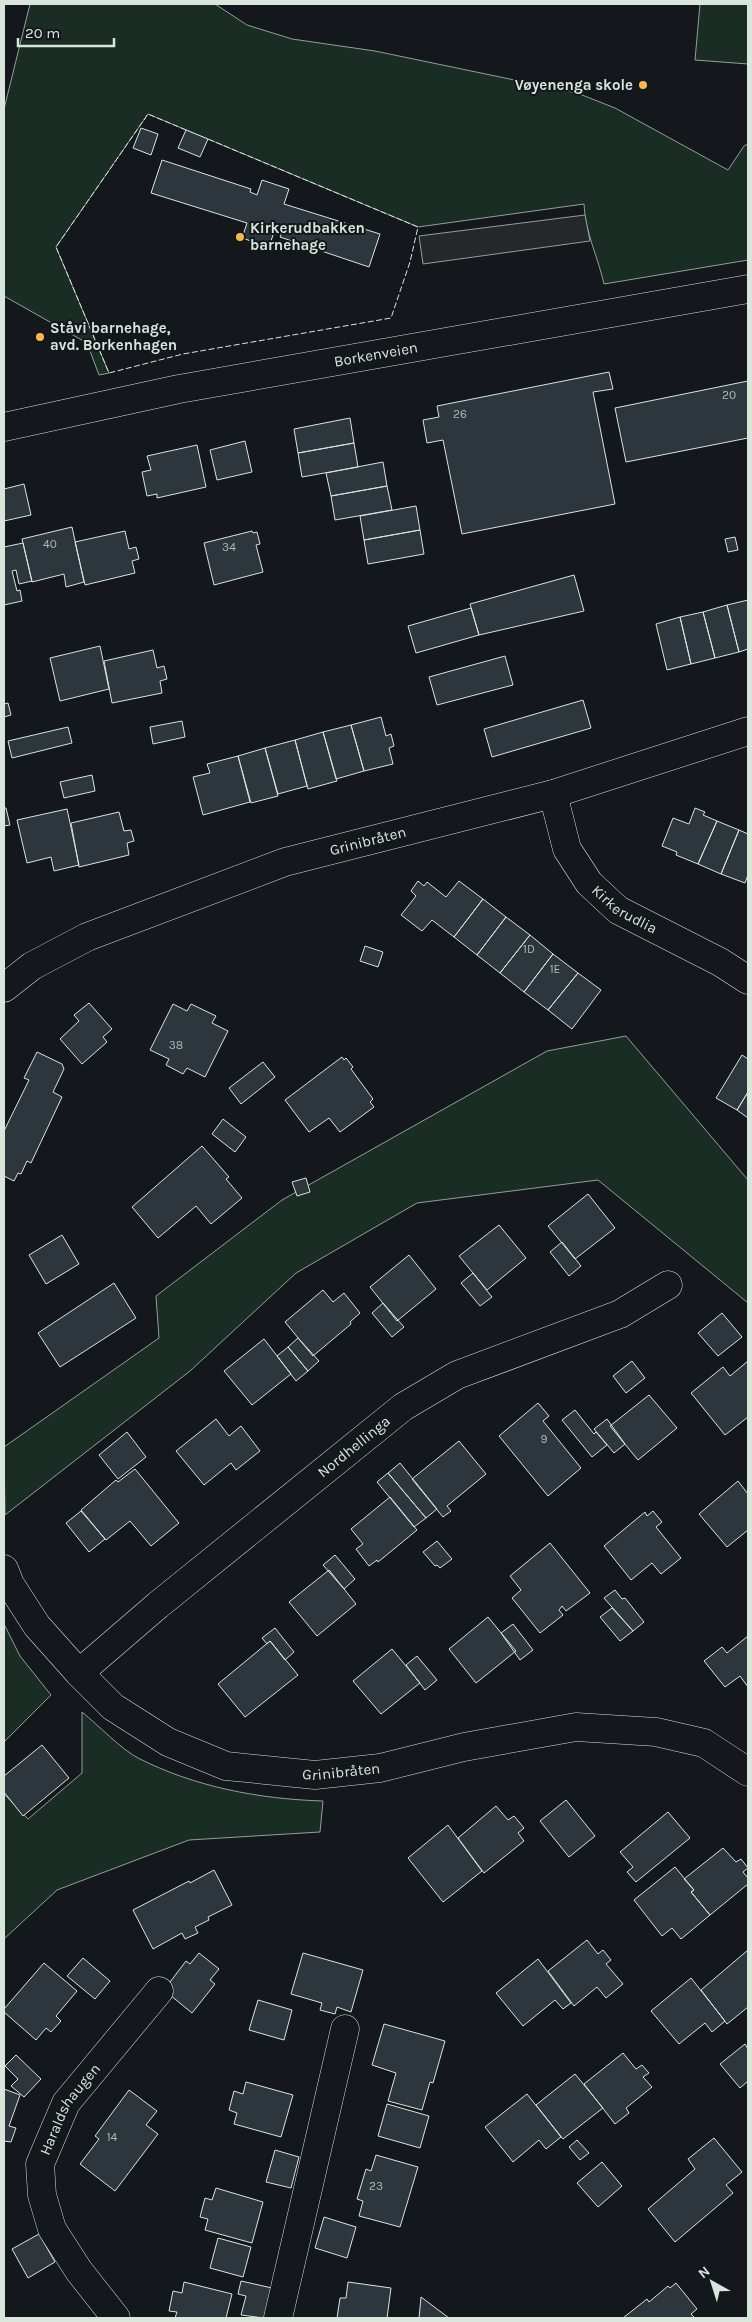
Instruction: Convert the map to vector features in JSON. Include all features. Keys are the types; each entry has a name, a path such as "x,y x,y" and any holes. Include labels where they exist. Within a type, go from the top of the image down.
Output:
{"street":[{"name":"Borkenveien","path":"4,427 180,389 748,289"},
{"name":"Grinibråten","path":"4,988 32,966 87,938 285,862 554,794 748,731"},
{"name":"Kirkerudlia","path":"554,794 567,848 589,882 618,910 720,962 748,980"},
{"name":"Nordhellinga","path":"79,1673 158,1605 403,1407 457,1375 620,1314 668,1285"},
{"name":"Grinibråten","path":"4,1569 10,1584 37,1626 79,1673 113,1706 168,1742 226,1766 315,1775 380,1768 464,1747 576,1727 656,1732 704,1743 748,1772"},
{"name":"Haraldshaugen","path":"116,2318 78,2271 52,2229 42,2195 40,2164 66,2103 159,1991"},
{"path":"278,2318 345,2029"}],"green space":[{"path":"30,4 215,4 247,25 292,39 375,51 577,93 615,108 728,170 744,146 748,144 748,260 604,284 589,234 584,204 418,227 148,114 56,247 109,373 99,375 87,343 4,296 4,109"},
{"path":"700,4 748,4 748,64 695,60"},
{"path":"626,1036 748,1180 748,1303 598,1180 417,1203 296,1273 190,1371 5,1515 4,1447 159,1338 156,1296 282,1200 547,1051"},
{"path":"4,1624 20,1656 51,1695 4,1742"},
{"path":"82,1712 131,1754 182,1777 228,1790 251,1794 275,1798 323,1801 320,1832 189,1840 57,1890 4,1939 4,1794 28,1819 82,1773"}],"shaded area":[{"path":"585,215 590,241 423,264 419,236"}],"building":[{"path":"141,128 158,134 151,155 133,148"},
{"path":"186,130 208,139 200,157 178,148"},
{"path":"162,160 251,189 250,192 257,195 262,180 289,189 284,204 380,234 369,267 280,237 281,235 274,232 269,247 242,238 247,223 151,193"},
{"path":"609,372 613,389 593,392 615,504 462,534 443,440 427,443 423,420 439,417 437,406"},
{"path":"748,381 748,438 626,462 615,408"},
{"path":"350,418 354,443 298,453 294,429"},
{"path":"245,441 252,472 217,480 210,450"},
{"path":"354,443 358,467 302,477 298,453"},
{"path":"197,445 206,487 157,498 157,494 147,496 142,472 151,470 147,456"},
{"path":"383,462 387,486 331,496 326,473"},
{"path":"24,484 31,515 4,521 4,489"},
{"path":"387,486 392,510 335,520 331,496"},
{"path":"416,506 420,530 364,540 360,516"},
{"path":"72,527 84,582 66,587 64,574 32,582 22,539"},
{"path":"420,530 424,554 368,564 364,540"},
{"path":"125,531 129,549 136,547 139,559 132,561 135,573 85,585 75,542"},
{"path":"252,531 253,533 257,532 260,544 256,545 263,572 214,585 204,543"},
{"path":"735,537 738,550 728,552 725,539"},
{"path":"23,543 32,581 19,584 16,570 12,571 17,591 20,590 22,601 4,605 4,547"},
{"path":"574,575 584,611 479,635 470,604"},
{"path":"748,600 748,649 739,652 727,605"},
{"path":"727,605 739,652 715,658 703,612"},
{"path":"471,608 479,635 416,653 408,626"},
{"path":"703,612 715,658 691,664 680,617"},
{"path":"680,617 691,664 667,670 656,624"},
{"path":"100,646 109,689 60,701 50,658"},
{"path":"153,650 157,668 164,666 167,679 160,681 162,693 112,703 104,661"},
{"path":"505,656 513,685 437,705 429,677"},
{"path":"583,700 591,728 492,757 484,729"},
{"path":"8,703 11,715 4,717 4,704"},
{"path":"381,717 386,736 391,734 394,746 389,748 393,764 364,771 351,725"},
{"path":"182,721 185,737 153,744 150,727"},
{"path":"351,725 364,771 336,779 323,732"},
{"path":"68,727 72,743 12,758 8,741"},
{"path":"323,732 337,781 308,789 295,740"},
{"path":"295,740 307,786 278,794 265,748"},
{"path":"265,748 278,796 251,803 238,756"},
{"path":"238,756 250,802 203,815 193,777 210,773 207,764"},
{"path":"92,775 95,791 64,798 60,782"},
{"path":"4,808 6,808 10,825 4,826"},
{"path":"695,808 705,812 703,815 717,821 698,864 676,855 677,852 662,846 673,818 689,824"},
{"path":"67,809 79,865 54,871 51,857 27,863 17,820"},
{"path":"119,812 124,831 131,830 134,841 127,843 129,855 79,867 71,823"},
{"path":"717,821 739,830 721,874 698,864"},
{"path":"739,830 748,834 748,875 745,883 721,874"},
{"path":"418,881 424,886 427,882 446,897 459,881 483,899 454,937 432,920 422,931 401,915 416,896 411,891"},
{"path":"483,899 506,917 477,955 454,937"},
{"path":"506,917 530,935 500,973 477,955"},
{"path":"530,935 553,954 524,992 500,973"},
{"path":"365,946 383,952 378,967 360,961"},
{"path":"553,954 578,973 548,1010 524,992"},
{"path":"578,973 601,990 572,1029 548,1010"},
{"path":"89,1003 112,1029 103,1037 107,1042 82,1064 60,1039 79,1021 74,1015"},
{"path":"173,1004 187,1011 191,1004 216,1016 212,1023 228,1031 205,1077 187,1068 183,1074 166,1065 169,1059 150,1050"},
{"path":"37,1052 62,1064 64,1069 53,1092 62,1097 31,1163 27,1161 21,1174 18,1173 14,1181 4,1176 4,1131 29,1080 24,1078"},
{"path":"742,1055 748,1059 748,1092 737,1110 716,1098"},
{"path":"342,1057 344,1060 346,1058 353,1067 351,1069 373,1099 370,1102 374,1107 340,1132 329,1118 309,1132 285,1100"},
{"path":"263,1062 275,1077 241,1104 229,1088"},
{"path":"748,1092 748,1118 737,1110"},
{"path":"223,1119 246,1137 235,1152 212,1134"},
{"path":"202,1146 229,1177 226,1179 242,1198 211,1224 196,1206 158,1238 132,1207"},
{"path":"306,1178 310,1192 297,1196 292,1182"},
{"path":"588,1194 615,1228 575,1259 548,1226"},
{"path":"499,1225 526,1258 487,1290 459,1256"},
{"path":"62,1235 79,1264 46,1284 29,1255"},
{"path":"562,1242 581,1266 569,1276 550,1252"},
{"path":"409,1255 436,1289 397,1321 370,1287"},
{"path":"473,1273 492,1297 480,1306 461,1283"},
{"path":"114,1283 136,1318 60,1367 38,1333"},
{"path":"323,1290 333,1302 344,1293 360,1313 350,1322 351,1324 313,1356 285,1322"},
{"path":"383,1303 404,1327 392,1337 372,1313"},
{"path":"722,1313 742,1337 718,1356 698,1333"},
{"path":"298,1338 319,1361 308,1371 288,1347"},
{"path":"264,1339 291,1374 252,1405 224,1371"},
{"path":"288,1347 308,1371 296,1381 277,1356"},
{"path":"632,1361 645,1378 626,1393 613,1376"},
{"path":"748,1361 748,1417 725,1435 691,1393 723,1367 730,1376"},
{"path":"649,1395 677,1428 638,1460 610,1426"},
{"path":"538,1403 549,1416 543,1421 581,1468 548,1496 499,1436"},
{"path":"575,1410 594,1434 596,1432 607,1445 592,1457 562,1420"},
{"path":"216,1419 229,1436 241,1426 260,1451 236,1470 231,1463 204,1485 176,1451"},
{"path":"607,1419 625,1444 614,1453 594,1429"},
{"path":"127,1432 146,1457 118,1479 99,1455"},
{"path":"459,1441 486,1474 447,1506 451,1511 443,1517 412,1479"},
{"path":"400,1463 437,1509 426,1518 388,1473"},
{"path":"135,1469 179,1523 151,1546 130,1521 106,1540 81,1510 116,1480 118,1482"},
{"path":"388,1473 426,1518 414,1527 377,1482"},
{"path":"738,1481 748,1494 748,1530 727,1547 699,1514"},
{"path":"390,1497 417,1530 378,1562 377,1560 369,1566 356,1549 363,1544 351,1529"},
{"path":"81,1511 105,1539 89,1552 66,1523"},
{"path":"653,1511 662,1522 656,1527 681,1558 661,1574 652,1563 631,1580 604,1546 645,1512 647,1516"},
{"path":"437,1541 452,1559 440,1568 437,1565 435,1566 423,1552"},
{"path":"550,1543 590,1593 566,1611 562,1606 559,1610 563,1615 540,1633 512,1598 521,1590 510,1576"},
{"path":"335,1555 355,1579 344,1589 323,1565"},
{"path":"329,1570 356,1604 317,1636 289,1602"},
{"path":"615,1590 622,1599 625,1598 644,1622 633,1631 604,1598"},
{"path":"612,1608 633,1631 620,1641 600,1617"},
{"path":"488,1617 516,1651 476,1683 449,1649"},
{"path":"513,1624 533,1650 520,1660 501,1633"},
{"path":"275,1628 294,1652 285,1660 270,1641 267,1644 262,1638"},
{"path":"748,1636 748,1687 740,1676 725,1687 704,1661 722,1647 727,1653"},
{"path":"270,1641 298,1675 245,1717 218,1684"},
{"path":"392,1649 420,1683 381,1714 353,1681"},
{"path":"417,1656 437,1680 425,1690 406,1665"},
{"path":"42,1745 69,1778 23,1816 4,1792 4,1776"},
{"path":"566,1800 595,1836 569,1857 540,1821"},
{"path":"496,1806 508,1820 514,1816 524,1828 518,1833 524,1841 484,1873 458,1838"},
{"path":"668,1812 690,1838 636,1882 627,1872 633,1867 620,1852"},
{"path":"448,1825 482,1871 443,1902 408,1858"},
{"path":"723,1848 736,1862 741,1859 748,1868 743,1872 748,1878 748,1884 710,1915 691,1892 694,1890 684,1879"},
{"path":"675,1867 694,1890 691,1892 710,1915 681,1939 672,1928 662,1936 634,1900"},
{"path":"214,1870 232,1905 208,1917 209,1920 195,1927 198,1933 185,1939 182,1933 153,1949 133,1910"},
{"path":"587,1940 598,1954 603,1950 611,1960 606,1964 623,1984 606,1998 597,1987 574,2006 548,1971"},
{"path":"748,1950 748,2007 727,2024 701,1990"},
{"path":"199,1953 219,1969 210,1980 215,1984 192,2013 164,1990 186,1961 190,1964"},
{"path":"303,1953 363,1970 351,2012 337,2007 335,2014 320,2010 322,2003 291,1994"},
{"path":"83,1958 110,1981 95,1999 67,1976"},
{"path":"538,1959 571,2003 563,2009 555,2000 523,2026 496,1993"},
{"path":"44,1963 77,1991 56,2016 61,2021 51,2032 46,2028 36,2040 4,2012 4,2009"},
{"path":"691,1978 725,2021 712,2032 705,2023 679,2044 651,2011"},
{"path":"258,2000 292,2010 284,2040 249,2030"},
{"path":"384,2024 445,2041 433,2083 430,2082 422,2110 388,2101 396,2073 372,2065"},
{"path":"745,2044 748,2049 748,2081 740,2088 720,2064"},
{"path":"623,2053 636,2069 642,2065 649,2073 643,2077 652,2087 626,2108 629,2113 615,2124 584,2084"},
{"path":"16,2055 41,2079 24,2097 11,2086 18,2079 5,2066"},
{"path":"575,2074 603,2108 563,2139 536,2105"},
{"path":"246,2082 293,2095 281,2137 234,2124 237,2113 229,2110 234,2091 243,2094"},
{"path":"4,2089 20,2095 9,2126 16,2128 11,2142 4,2141"},
{"path":"129,2090 157,2111 146,2125 158,2134 115,2191 80,2164 99,2139 95,2136"},
{"path":"527,2094 561,2137 546,2149 539,2140 513,2162 485,2127"},
{"path":"387,2104 429,2116 420,2148 378,2136"},
{"path":"714,2138 742,2172 726,2185 733,2193 675,2242 648,2209 695,2169 688,2159"},
{"path":"577,2140 589,2153 580,2160 569,2147"},
{"path":"275,2150 299,2157 291,2188 266,2182"},
{"path":"376,2155 418,2167 400,2227 359,2216 363,2201 357,2199 366,2169 371,2171"},
{"path":"602,2162 622,2186 598,2207 577,2183"},
{"path":"216,2188 263,2202 252,2243 205,2230 208,2219 200,2217 205,2198 212,2200"},
{"path":"324,2217 356,2227 347,2258 315,2248"},
{"path":"39,2234 55,2262 28,2278 12,2249"},
{"path":"218,2238 251,2247 243,2277 210,2268"},
{"path":"241,2281 272,2288 264,2318 241,2315 246,2296 238,2294"},
{"path":"184,2282 232,2294 226,2318 175,2318 177,2312 169,2311 173,2291 182,2293"},
{"path":"348,2282 391,2288 387,2318 337,2318 340,2298 346,2298"},
{"path":"676,2283 697,2309 691,2314 694,2317 623,2318 647,2299 649,2302 668,2286 670,2288"},
{"path":"421,2297 449,2318 419,2318"}],"fence":[{"path":"186,130 148,114 56,247 109,373 183,354 391,318 410,262 418,227 208,139"}],"place":[{"name":"Vøyenenga skole","path":"643,85"},
{"name":"Kirkerudbakken barnehage","path":"240,237"},
{"name":"Ståvi barnehage, avd. Borkenhagen","path":"40,337"}]}
